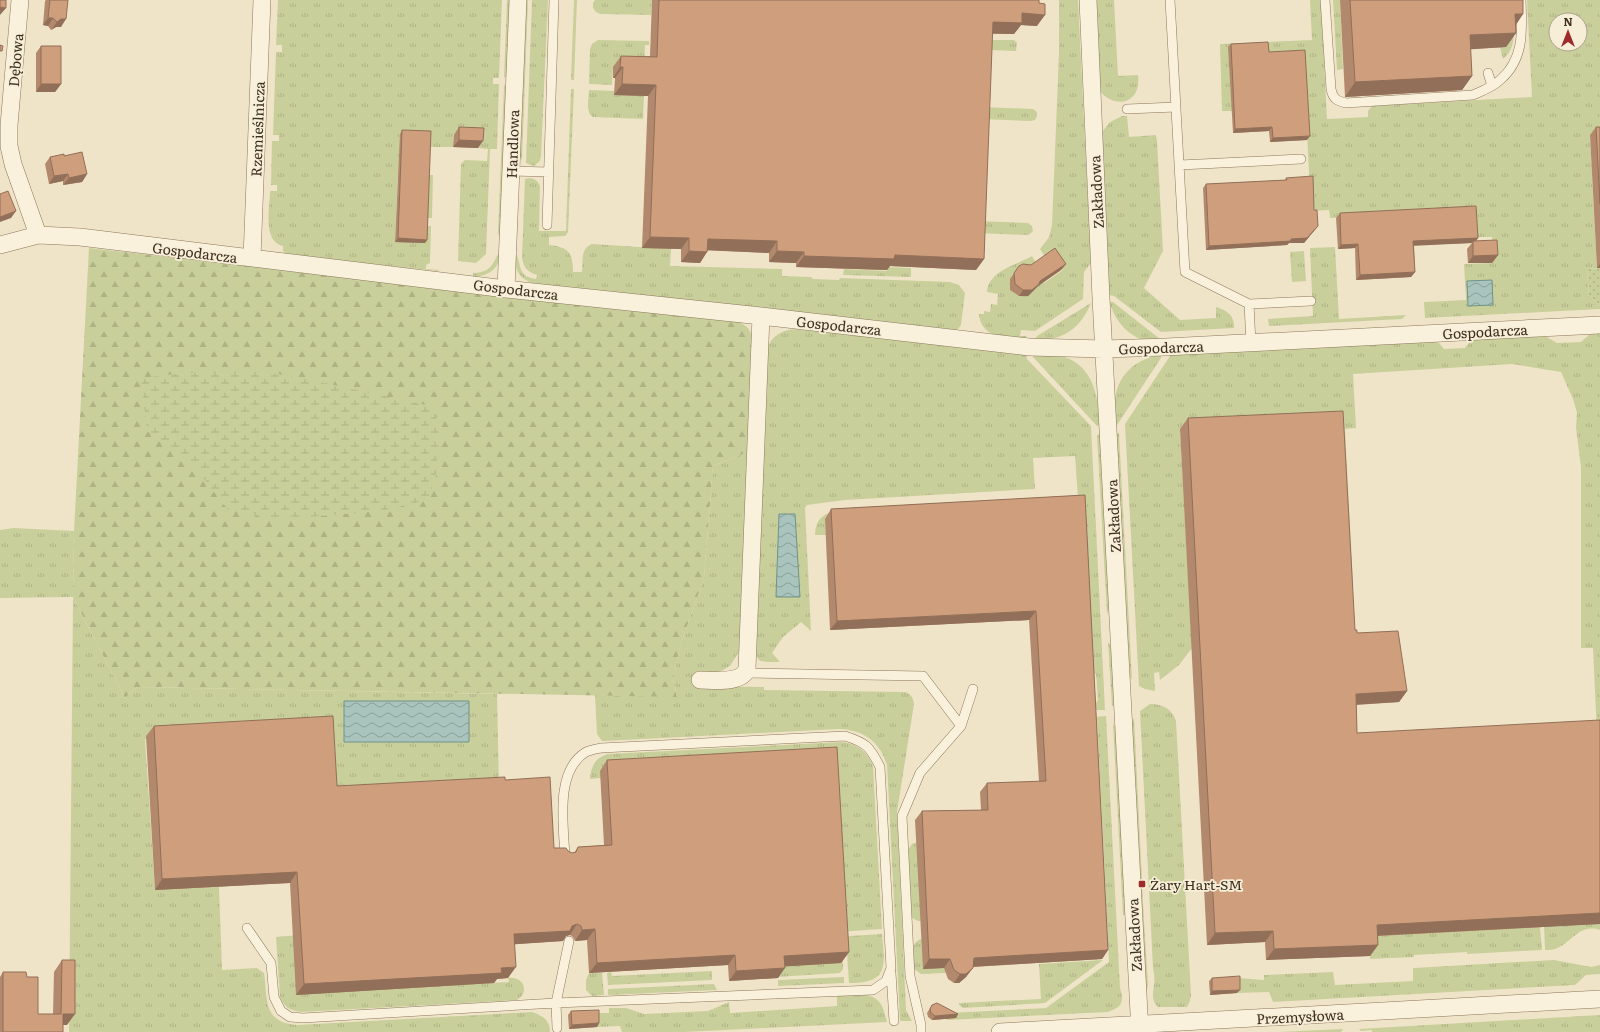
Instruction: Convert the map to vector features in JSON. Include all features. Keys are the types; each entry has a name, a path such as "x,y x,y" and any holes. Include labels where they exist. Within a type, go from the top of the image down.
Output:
{"street":[{"name":"Dębowa","path":"20,0 9,125 9,146 13,164 38,235"},
{"name":"Rzemieślnicza","path":"252,258 262,0"},
{"name":"Handlowa","path":"506,289 518,0"},
{"name":"Zakładowa","path":"1088,0 1104,349 1139,1028"},
{"name":"Gospodarcza","path":"0,245 38,235 80,237 506,289 761,316 1029,347 1104,349 1600,325"},
{"path":"700,680 737,679 746,673 761,316"},
{"name":"Przemysłowa","path":"1000,1032 1139,1028 1600,998"}],"lane":[{"path":"547,225 554,0"},
{"path":"1170,0 1185,272 1249,304 1311,301"},
{"path":"1325,0 1331,89 1333,97 1338,102 1346,103 1473,95 1492,86 1501,80 1518,56 1522,33 1521,0"},
{"path":"1488,73 1492,86"},
{"path":"1127,109 1176,107"},
{"path":"1180,165 1301,159"},
{"path":"511,171 548,172"},
{"path":"1249,304 1251,343"},
{"path":"746,673 923,676 961,726"},
{"path":"921,1032 921,1025 910,976 902,816 920,773 961,726 973,689"},
{"path":"565,858 563,802 566,782 574,763 586,752 601,748 845,736 862,741 872,751 880,767 894,1022"},
{"path":"247,928 271,963 274,997 281,1011 290,1017 303,1018 556,1003 873,990 886,981 891,968"},
{"path":"557,1028 556,1003 569,941"}],"green space":[{"path":"278,0 502,0 499,78 493,78 493,84 499,84 497,149 490,149 486,254 476,263 458,261 461,164 465,160 487,161 488,149 478,148 479,136 454,135 453,147 428,147 398,173 395,242 425,226 431,226 430,263 426,265 426,269 439,270 438,271 287,255 283,251 283,246 276,243 272,238 269,223 270,191 277,191 277,185 271,185 272,141 279,141 279,135 273,135 276,52 282,52 282,45 276,45"},
{"path":"507,0 511,0 508,74 504,78"},
{"path":"524,0 528,0 522,160 520,157"},
{"path":"532,0 548,0 541,156 540,161 534,166 526,163"},
{"path":"574,0 577,0 574,80 571,80"},
{"path":"595,0 652,0 651,15 600,14 593,8 593,3"},
{"path":"1059,0 1078,0 1091,263 1084,272 1083,299 1035,331 1021,330 1020,336 1026,336 1026,339 996,336 985,328 981,322 979,314 984,314 984,311 990,312 991,304 997,305 998,294 987,292 992,279 997,274 1032,256 1036,263 1033,265 1044,283 1063,270 1052,253 1045,257 1040,249 1049,237 1052,225 1059,53"},
{"path":"1093,0 1114,0 1118,76 1138,75 1136,92 1126,101 1119,102 1112,100 1099,90"},
{"path":"1310,0 1321,0 1327,119 1368,117 1368,111 1372,106 1532,97 1527,0 1600,0 1600,135 1590,136 1597,268 1587,269 1589,295 1600,306 1600,309 1425,318 1424,302 1466,300 1464,264 1493,263 1492,237 1474,237 1473,211 1330,218 1329,210 1311,211 1303,54 1266,56 1229,48 1232,111 1222,111 1220,44 1312,40"},
{"path":"1333,0 1340,0 1343,69 1337,70"},
{"path":"1514,28 1512,45 1509,52 1503,59 1500,47"},
{"path":"598,40 649,41 649,45 645,45 644,84 613,67 612,85 589,84 590,49 592,44"},
{"path":"991,40 1014,40 1017,43 1016,51 988,50"},
{"path":"504,85 508,88 500,237 498,233"},
{"path":"571,89 574,89 568,232 565,236 549,237 549,245 561,247 568,252 572,260 573,272 582,272 584,252 588,246 592,244 671,249 670,266 782,269 782,276 811,277 813,279 839,280 840,278 950,282 959,285 965,293 961,325 958,329 952,331 537,285 526,280 519,274 515,265 515,253 522,272 525,275 536,279 537,275 526,269 523,264 522,257 525,179 534,179 540,186 539,231 566,231"},
{"path":"589,90 641,92 644,94 643,119 593,117 588,108"},
{"path":"982,107 1033,109 1037,112 1037,116 1035,120 1031,121 982,119"},
{"path":"1122,116 1127,116 1129,137 1156,135 1157,141 1163,251 1144,288 1180,320 1216,318 1216,307 1230,314 1233,320 1234,328 1161,332 1114,296 1108,295 1102,132 1110,122"},
{"path":"427,175 433,175 432,218 426,218"},
{"path":"978,221 1028,223 1032,226 1033,231 1027,235 977,233"},
{"path":"1335,247 1339,319 1406,315 1402,319 1269,326 1268,319 1313,316 1310,248"},
{"path":"89,248 740,322 748,328 752,335 750,451 713,466 704,578 680,646 673,680 677,697 137,687 125,698 73,597 74,531"},
{"path":"1304,251 1306,281 1292,282 1290,252"},
{"path":"499,253 501,253 500,259 492,271 484,275 473,277 473,273 490,268"},
{"path":"887,267 911,268 911,277 843,275 844,269 887,271"},
{"path":"1600,268 1600,306 1589,295 1587,269"},
{"path":"1110,302 1113,302 1160,339 1151,341 1144,340 1130,333 1115,316"},
{"path":"1091,303 1082,320 1069,332 1054,338 1035,339 1037,336"},
{"path":"796,329 1026,354 1027,359 1091,426 1105,710 1096,710 1096,703 1098,700 1096,674 1090,674 1088,627 825,519 826,535 815,535 820,519 826,514 835,511 1078,498 1075,456 1033,458 1035,489 845,500 807,505 805,508 811,631 801,622 783,637 772,653 780,662 760,661 756,656 755,646 767,349 769,344 778,334"},
{"path":"1600,332 1600,799 1593,648 1581,648 1581,467 1576,427 1577,413 1573,399 1561,372 1512,364 1353,374 1356,428 1345,429 1353,583 1344,583 1180,429 1192,648 1179,665 1160,680 1159,672 1154,673 1155,691 1139,686 1125,424 1170,354 1430,341 1439,343 1444,349 1465,348 1470,342 1477,338 1545,336 1557,343 1581,342 1590,334"},
{"path":"1034,355 1054,355 1065,357 1075,362 1083,369 1089,376 1093,385 1098,405 1100,425 1097,426 1033,357"},
{"path":"1161,355 1161,358 1117,425 1115,425 1115,399 1120,382 1130,369 1137,364 1152,357"},
{"path":"262,371 435,407 439,437 436,476 428,500 381,511 274,520 227,509 191,462 147,431 141,378 183,373"},
{"path":"1119,433 1132,680 1130,677 1115,434"},
{"path":"1101,434 1110,606 1107,614 1097,436"},
{"path":"750,451 742,647 730,666 695,686 764,687 764,690 905,692 913,699 914,704 897,812 906,1010 912,1021 900,1021 887,765 880,750 870,739 856,732 839,729 605,741 602,741 597,734 595,695 677,696 673,680 680,646 704,578 713,466"},
{"path":"14,528 74,531 73,597 0,598 0,530"},
{"path":"73,597 125,698 137,687 497,694 499,787 329,796 325,727 145,739 155,889 219,886 222,970 257,968 264,973 269,1008 272,1014 286,1023 297,1025 532,1012 547,1021 550,1032 69,1032"},
{"path":"1108,642 1111,647 1115,704 1113,706 1112,706"},
{"path":"1150,704 1163,706 1172,713 1176,721 1191,995 1187,1007 1158,1007 1154,1002 1153,996 1154,978 1140,711"},
{"path":"1106,716 1120,988 1122,997 1121,1003 1117,1008 1108,1012 947,1020 946,1018 949,1013 1046,1008 1109,962 1097,717"},
{"path":"1134,718 1142,880 1139,880 1132,722"},
{"path":"1113,724 1116,728 1126,914 1123,915"},
{"path":"842,742 852,744 865,752 873,766 882,929 838,932 600,778 590,779 591,770 594,763 608,754"},
{"path":"917,842 921,921 912,918 911,914 908,850 912,844"},
{"path":"1139,887 1142,887 1148,986 1146,992"},
{"path":"1600,924 1600,930 1586,929 1561,946 1554,949 1545,950 1544,927"},
{"path":"1540,927 1542,950 1467,954 1467,952 1370,959 1370,936"},
{"path":"882,934 884,955 882,970 878,976 871,980 849,983 846,939 849,936"},
{"path":"300,935 454,985 509,982 508,978 518,979 523,985 523,993 517,1000 301,1012 293,1010 284,1004 280,997 276,937"},
{"path":"842,939 843,969 840,973 777,977 777,965"},
{"path":"921,939 946,968 946,973 921,974 914,969 914,948 917,941"},
{"path":"1103,960 1045,1003 963,1008 959,1005 959,1003 1041,999 1039,964"},
{"path":"1554,960 1591,967 1600,965 1600,974 1586,975 1575,985 1273,1002 1269,992 1237,993 1239,978 1264,980 1264,975 1333,972 1335,985 1413,981 1414,968"},
{"path":"712,971 712,980 608,985 607,973 611,972 612,976"},
{"path":"589,973 602,973 604,995 592,996 586,990 586,980"},
{"path":"844,977 844,983 778,986 778,980"},
{"path":"714,984 717,990 608,995 608,989"},
{"path":"866,995 879,1001 883,1008 887,1022 685,1032 622,1032 620,1026 597,1027 596,1013 609,1013 609,1008 626,1008 644,1014 708,1011 729,1002 730,1013 837,1006 837,996"},
{"path":"1600,1015 1600,1032 1372,1032 1372,1030 1361,1031 1359,1029"},
{"path":"1343,1029 1341,1032 1278,1032"}],"water":[{"path":"1492,280 1493,305 1468,306 1467,281"},
{"path":"779,514 795,514 800,597 776,597"},
{"path":"344,701 469,701 469,742 344,742"}],"building":[{"path":"0,0 6,0 6,8 0,7"},
{"path":"50,0 68,0 66,19 61,19 57,22 53,18 48,18"},
{"path":"659,0 1039,0 1039,3 1045,4 1045,15 1022,13 1022,23 993,22 984,259 895,255 894,259 804,256 804,252 777,251 777,241 708,239 707,252 689,251 689,238 650,237 656,85 622,84 623,67 620,67 621,56 657,57"},
{"path":"1350,0 1523,0 1523,14 1515,14 1516,33 1470,35 1472,76 1355,82"},
{"path":"1268,42 1269,52 1305,50 1310,136 1273,138 1272,127 1235,129 1231,44"},
{"path":"0,45 3,46 2,51 0,51"},
{"path":"41,46 61,46 61,84 41,84"},
{"path":"459,127 484,128 483,141 459,140"},
{"path":"1596,127 1600,127 1600,204"},
{"path":"402,130 431,131 427,240 398,238"},
{"path":"82,152 87,174 69,178 68,174 54,176 50,157"},
{"path":"1313,176 1314,210 1317,210 1318,226 1307,238 1291,239 1291,241 1209,246 1206,184 1287,180 1286,178"},
{"path":"8,191 16,211 0,217 0,194"},
{"path":"1476,206 1478,238 1413,241 1415,272 1360,275 1358,244 1341,245 1340,213"},
{"path":"1497,240 1498,255 1473,256 1473,241"},
{"path":"1055,248 1066,264 1040,281 1039,284 1032,290 1023,290 1015,284 1014,273 1019,266 1023,264 1031,265"},
{"path":"1343,411 1355,630 1357,630 1357,633 1398,631 1407,691 1356,694 1357,733 1600,720 1600,913 1377,925 1378,945 1274,949 1273,931 1215,933 1188,418"},
{"path":"1085,495 1108,950 974,958 973,968 966,974 960,974 954,970 950,959 929,959 922,811 988,810 987,783 1046,781 1036,611 837,621 831,509"},
{"path":"333,716 337,786 505,777 505,780 550,777 554,848 566,848 572,853 576,852 578,847 612,845 607,760 837,747 849,952 784,956 785,968 736,971 735,955 597,963 595,929 582,930 581,926 577,924 572,926 570,931 514,934 516,967 501,968 502,973 304,984 297,872 162,879 154,726"},
{"path":"62,960 75,960 75,1014 63,1014 63,1032 3,1032 3,972 26,972 27,977 38,977 38,1014 61,1014"},
{"path":"1240,976 1240,990 1212,991 1212,978"},
{"path":"937,1003 958,1014 935,1016 931,1013 930,1009 932,1005"},
{"path":"599,1010 599,1023 572,1025 571,1011"}],"place":[{"name":"Żary Hart-SM","path":"1142,884"}]}
